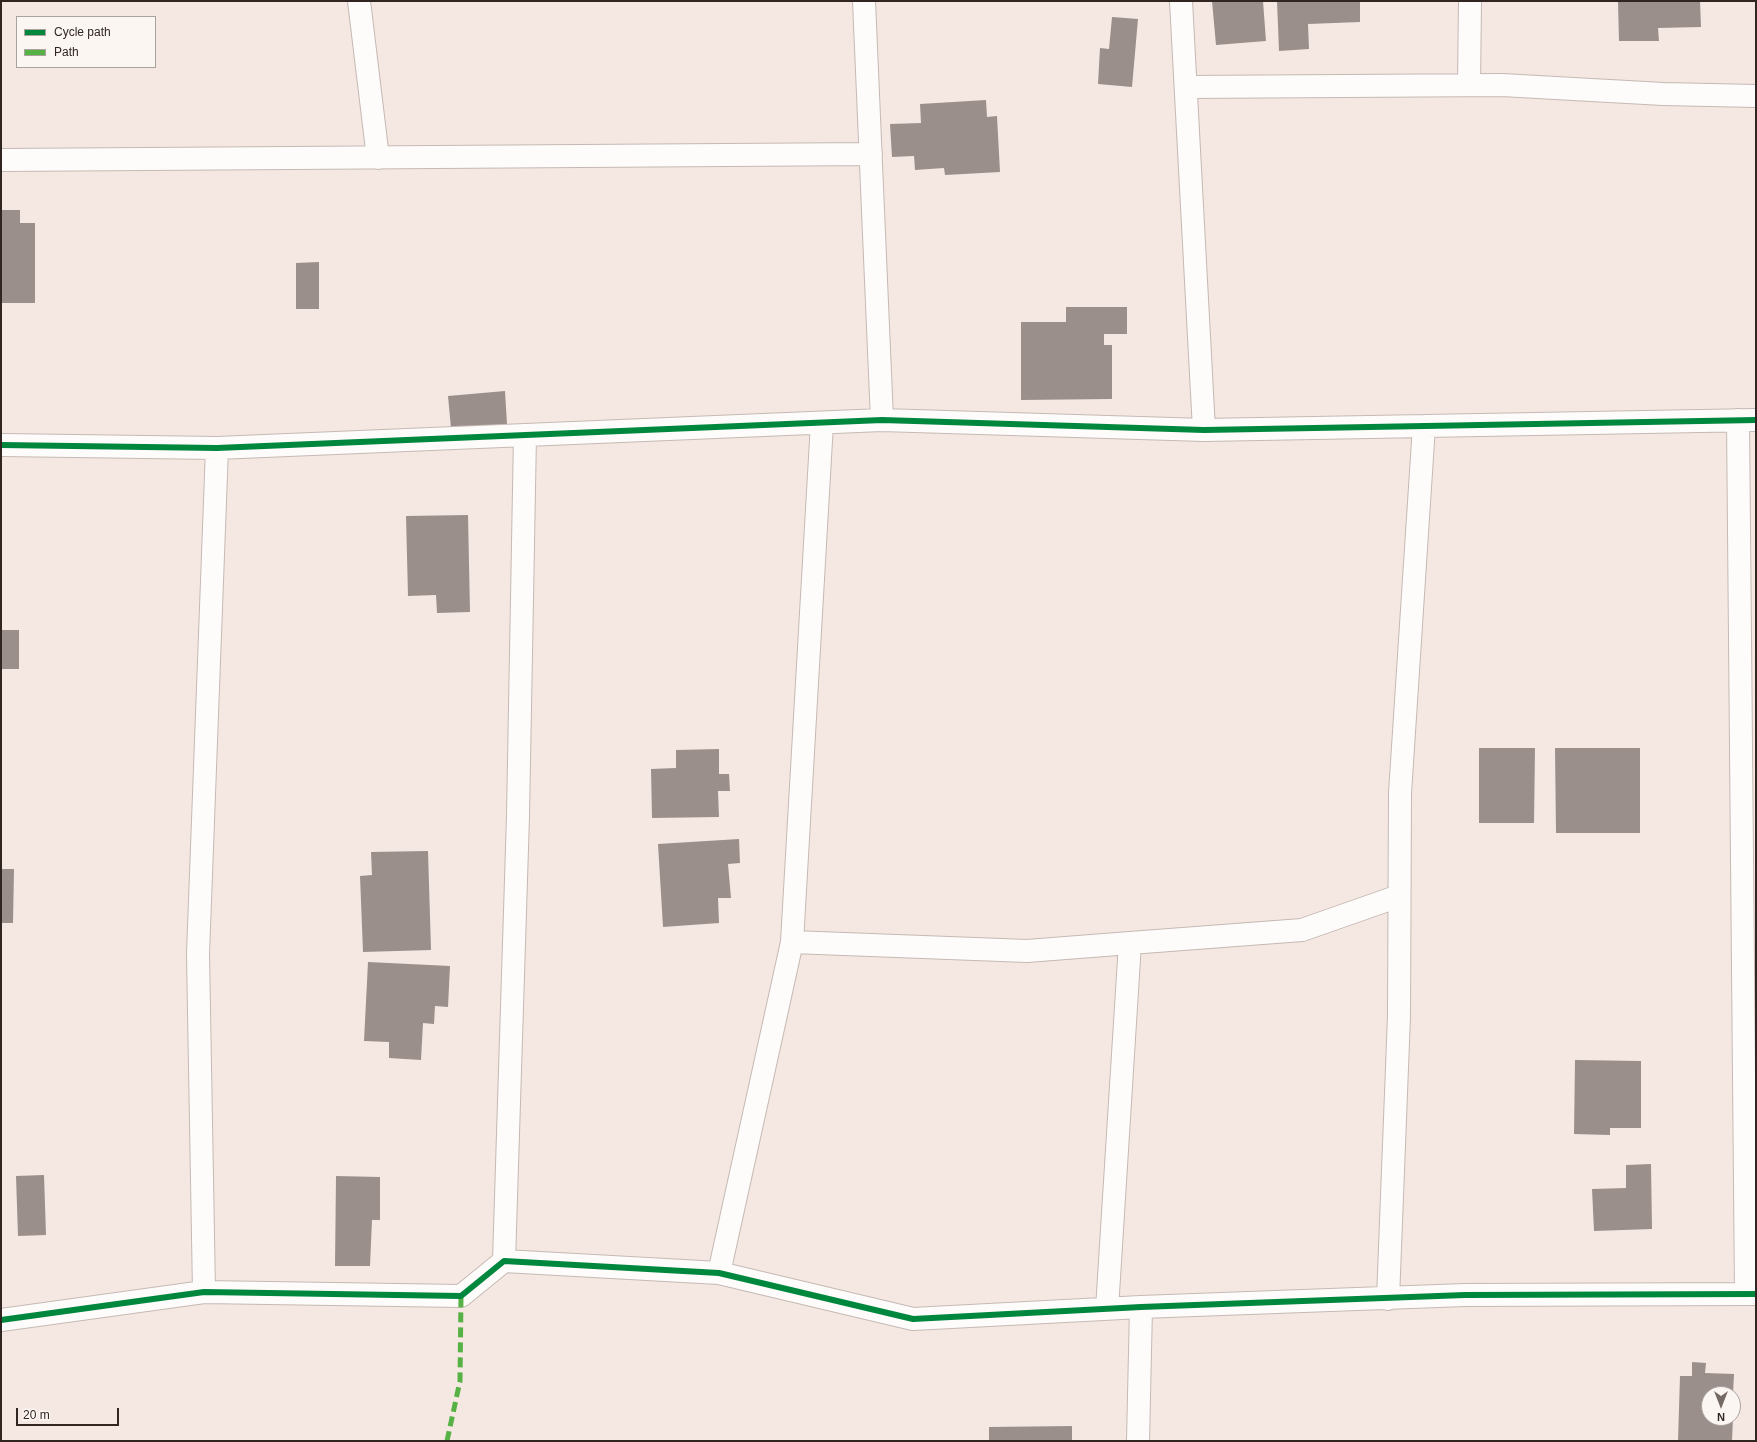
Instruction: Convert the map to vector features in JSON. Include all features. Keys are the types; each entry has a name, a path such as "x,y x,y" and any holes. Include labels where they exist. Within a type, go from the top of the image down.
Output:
{"street":[{"path":"359,1 378,158"},
{"path":"864,1 882,420"},
{"path":"1181,1 1204,430"},
{"path":"1469,85 1470,1"},
{"path":"1186,87 1502,85 1663,94 1756,96"},
{"path":"1,160 871,154"},
{"path":"1,446 217,448 882,420 1204,430 1747,420 1751,1294 1465,1295 1141,1307 913,1319 720,1273 504,1261 461,1296 204,1292 1,1320"},
{"path":"720,1273 792,942 822,423"},
{"path":"1388,1299 1399,1016 1400,793 1424,426"},
{"path":"504,1261 518,824 525,435"},
{"path":"204,1292 198,954 217,448"},
{"path":"792,942 1027,951 1302,930 1399,896"},
{"path":"1107,1309 1130,943"},
{"path":"1138,1441 1141,1307"}],"building":[{"path":"1212,1 1263,1 1266,41 1216,45"},
{"path":"1277,1 1360,1 1360,22 1308,24 1309,49 1279,51"},
{"path":"1618,1 1700,1 1701,27 1658,28 1659,41 1619,41"},
{"path":"1112,17 1138,19 1132,87 1098,84 1100,48 1109,49"},
{"path":"986,100 987,117 997,116 1000,172 945,175 944,168 915,170 914,156 892,157 890,124 921,123 920,104"},
{"path":"1,210 20,210 20,223 35,223 35,303 1,303"},
{"path":"319,262 319,309 296,309 296,263"},
{"path":"1066,307 1127,307 1127,334 1104,334 1104,345 1112,345 1112,399 1021,400 1021,322 1066,322"},
{"path":"505,391 507,424 451,428 448,396"},
{"path":"468,515 470,612 437,613 436,595 408,596 406,516"},
{"path":"1,630 19,630 19,669 1,669"},
{"path":"1479,748 1535,748 1534,823 1479,823"},
{"path":"1555,748 1640,748 1640,833 1556,833"},
{"path":"719,749 719,774 729,774 730,791 718,791 719,817 652,818 651,769 676,768 676,750"},
{"path":"739,839 740,863 728,864 731,898 718,898 719,923 663,927 658,844"},
{"path":"428,851 431,950 363,952 360,876 372,875 371,852"},
{"path":"1,869 14,869 13,923 1,923"},
{"path":"368,962 450,966 448,1007 435,1006 434,1024 423,1023 421,1060 389,1058 389,1042 364,1041"},
{"path":"1575,1060 1641,1061 1641,1128 1610,1128 1610,1135 1574,1134"},
{"path":"1651,1164 1652,1229 1594,1231 1592,1189 1626,1188 1626,1165"},
{"path":"44,1175 46,1235 18,1236 16,1176"},
{"path":"336,1176 380,1177 380,1220 372,1220 370,1266 335,1266"},
{"path":"1692,1362 1706,1363 1705,1373 1734,1374 1733,1386 1701,1386 1701,1426 1733,1426 1732,1441 1678,1441 1680,1376 1692,1376"},
{"path":"1072,1426 1072,1441 989,1441 989,1427"}],"marked path":[{"path":"447,1441 460,1381 461,1296"}],"cycle path":[{"path":"1,445 217,448 882,420 1204,430 1756,420"},
{"path":"1,1320 204,1292 461,1296 504,1261 719,1273 913,1319 1141,1307 1465,1295 1756,1294"}]}
